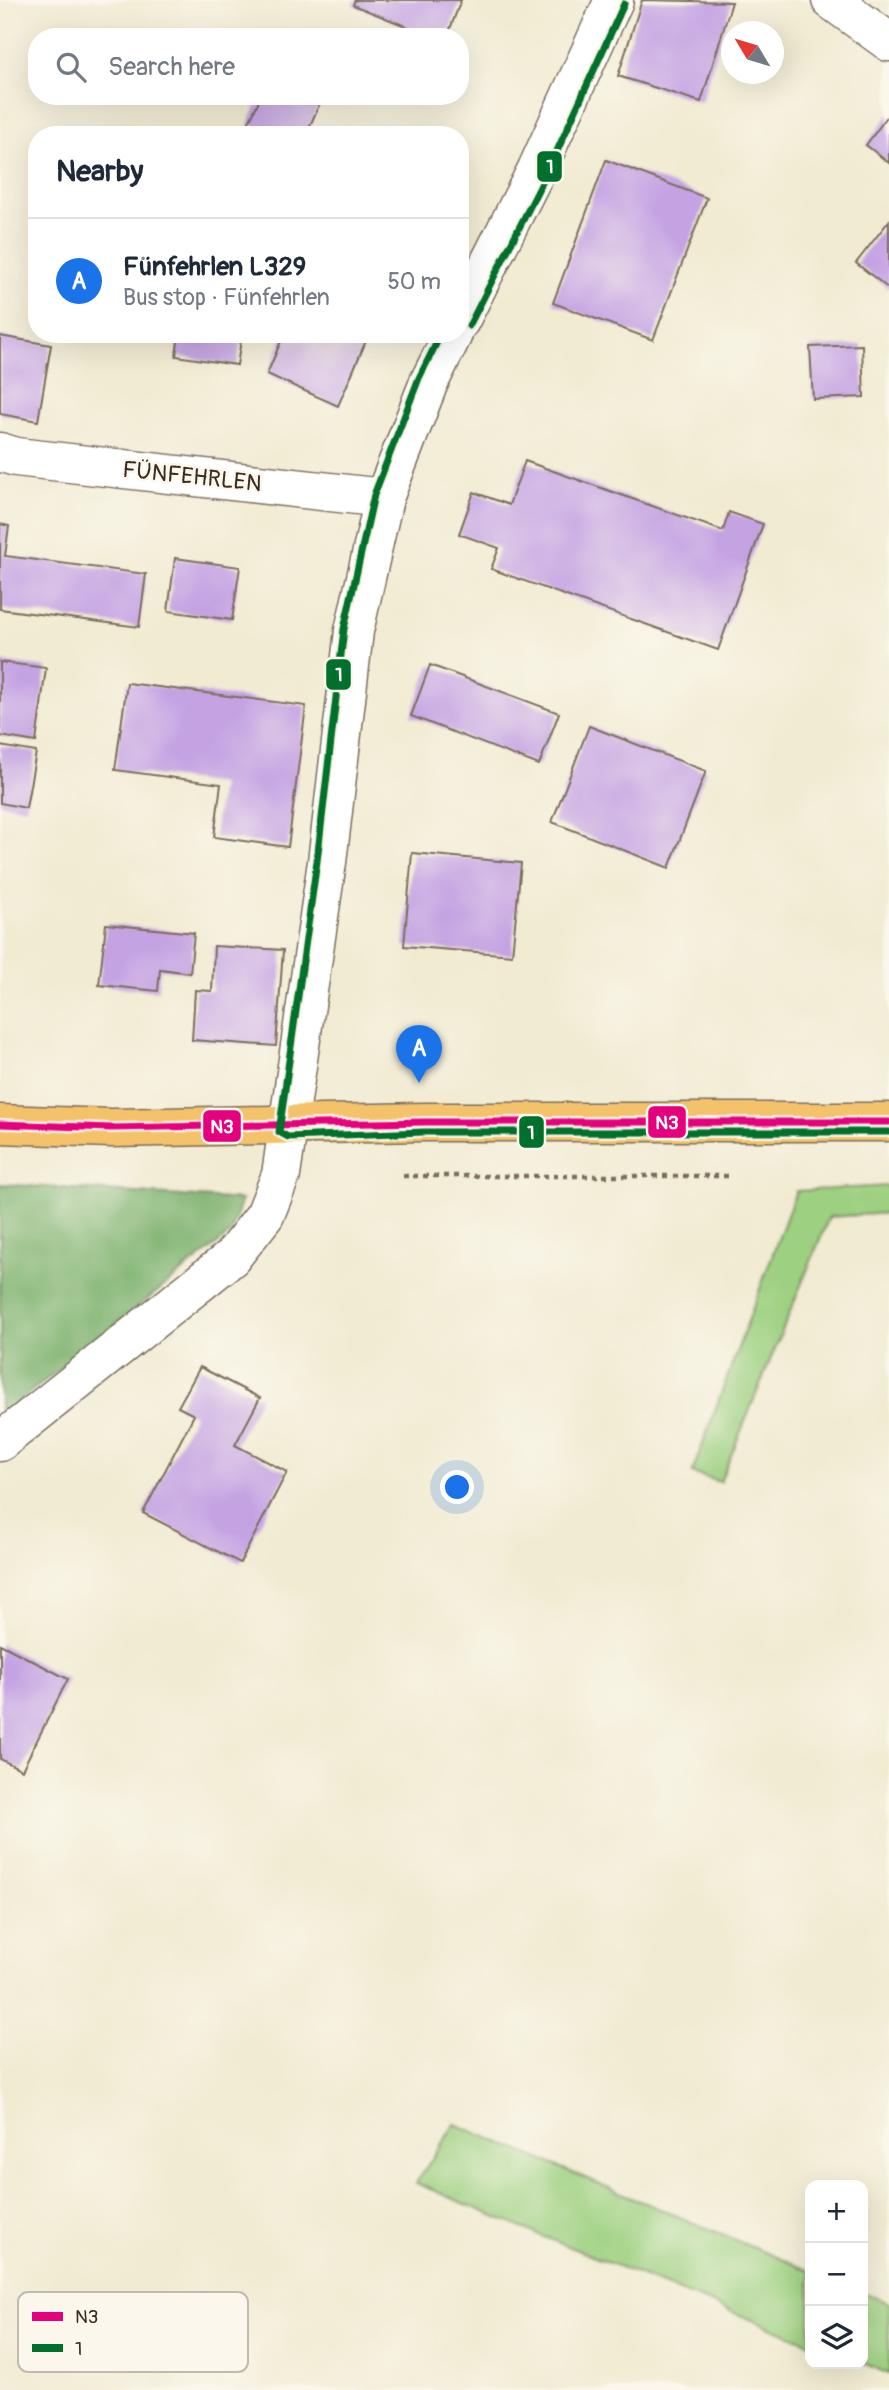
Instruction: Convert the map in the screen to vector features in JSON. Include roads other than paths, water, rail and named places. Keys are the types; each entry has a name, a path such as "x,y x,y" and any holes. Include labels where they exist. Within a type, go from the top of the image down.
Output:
{"main road":[{"path":"0,1124 111,1128 288,1127 424,1122 889,1122"}],"street":[{"path":"469,303 537,169 614,0"},
{"path":"831,0 889,42"},
{"path":"0,1442 231,1258 265,1215 281,1175 327,862 354,631 384,498 429,382 448,343"},
{"name":"FÜNFEHRLEN","path":"0,452 16,457 384,498"}],"place":[{"name":"Fünfehrlen L329","path":"419,1083"}]}
